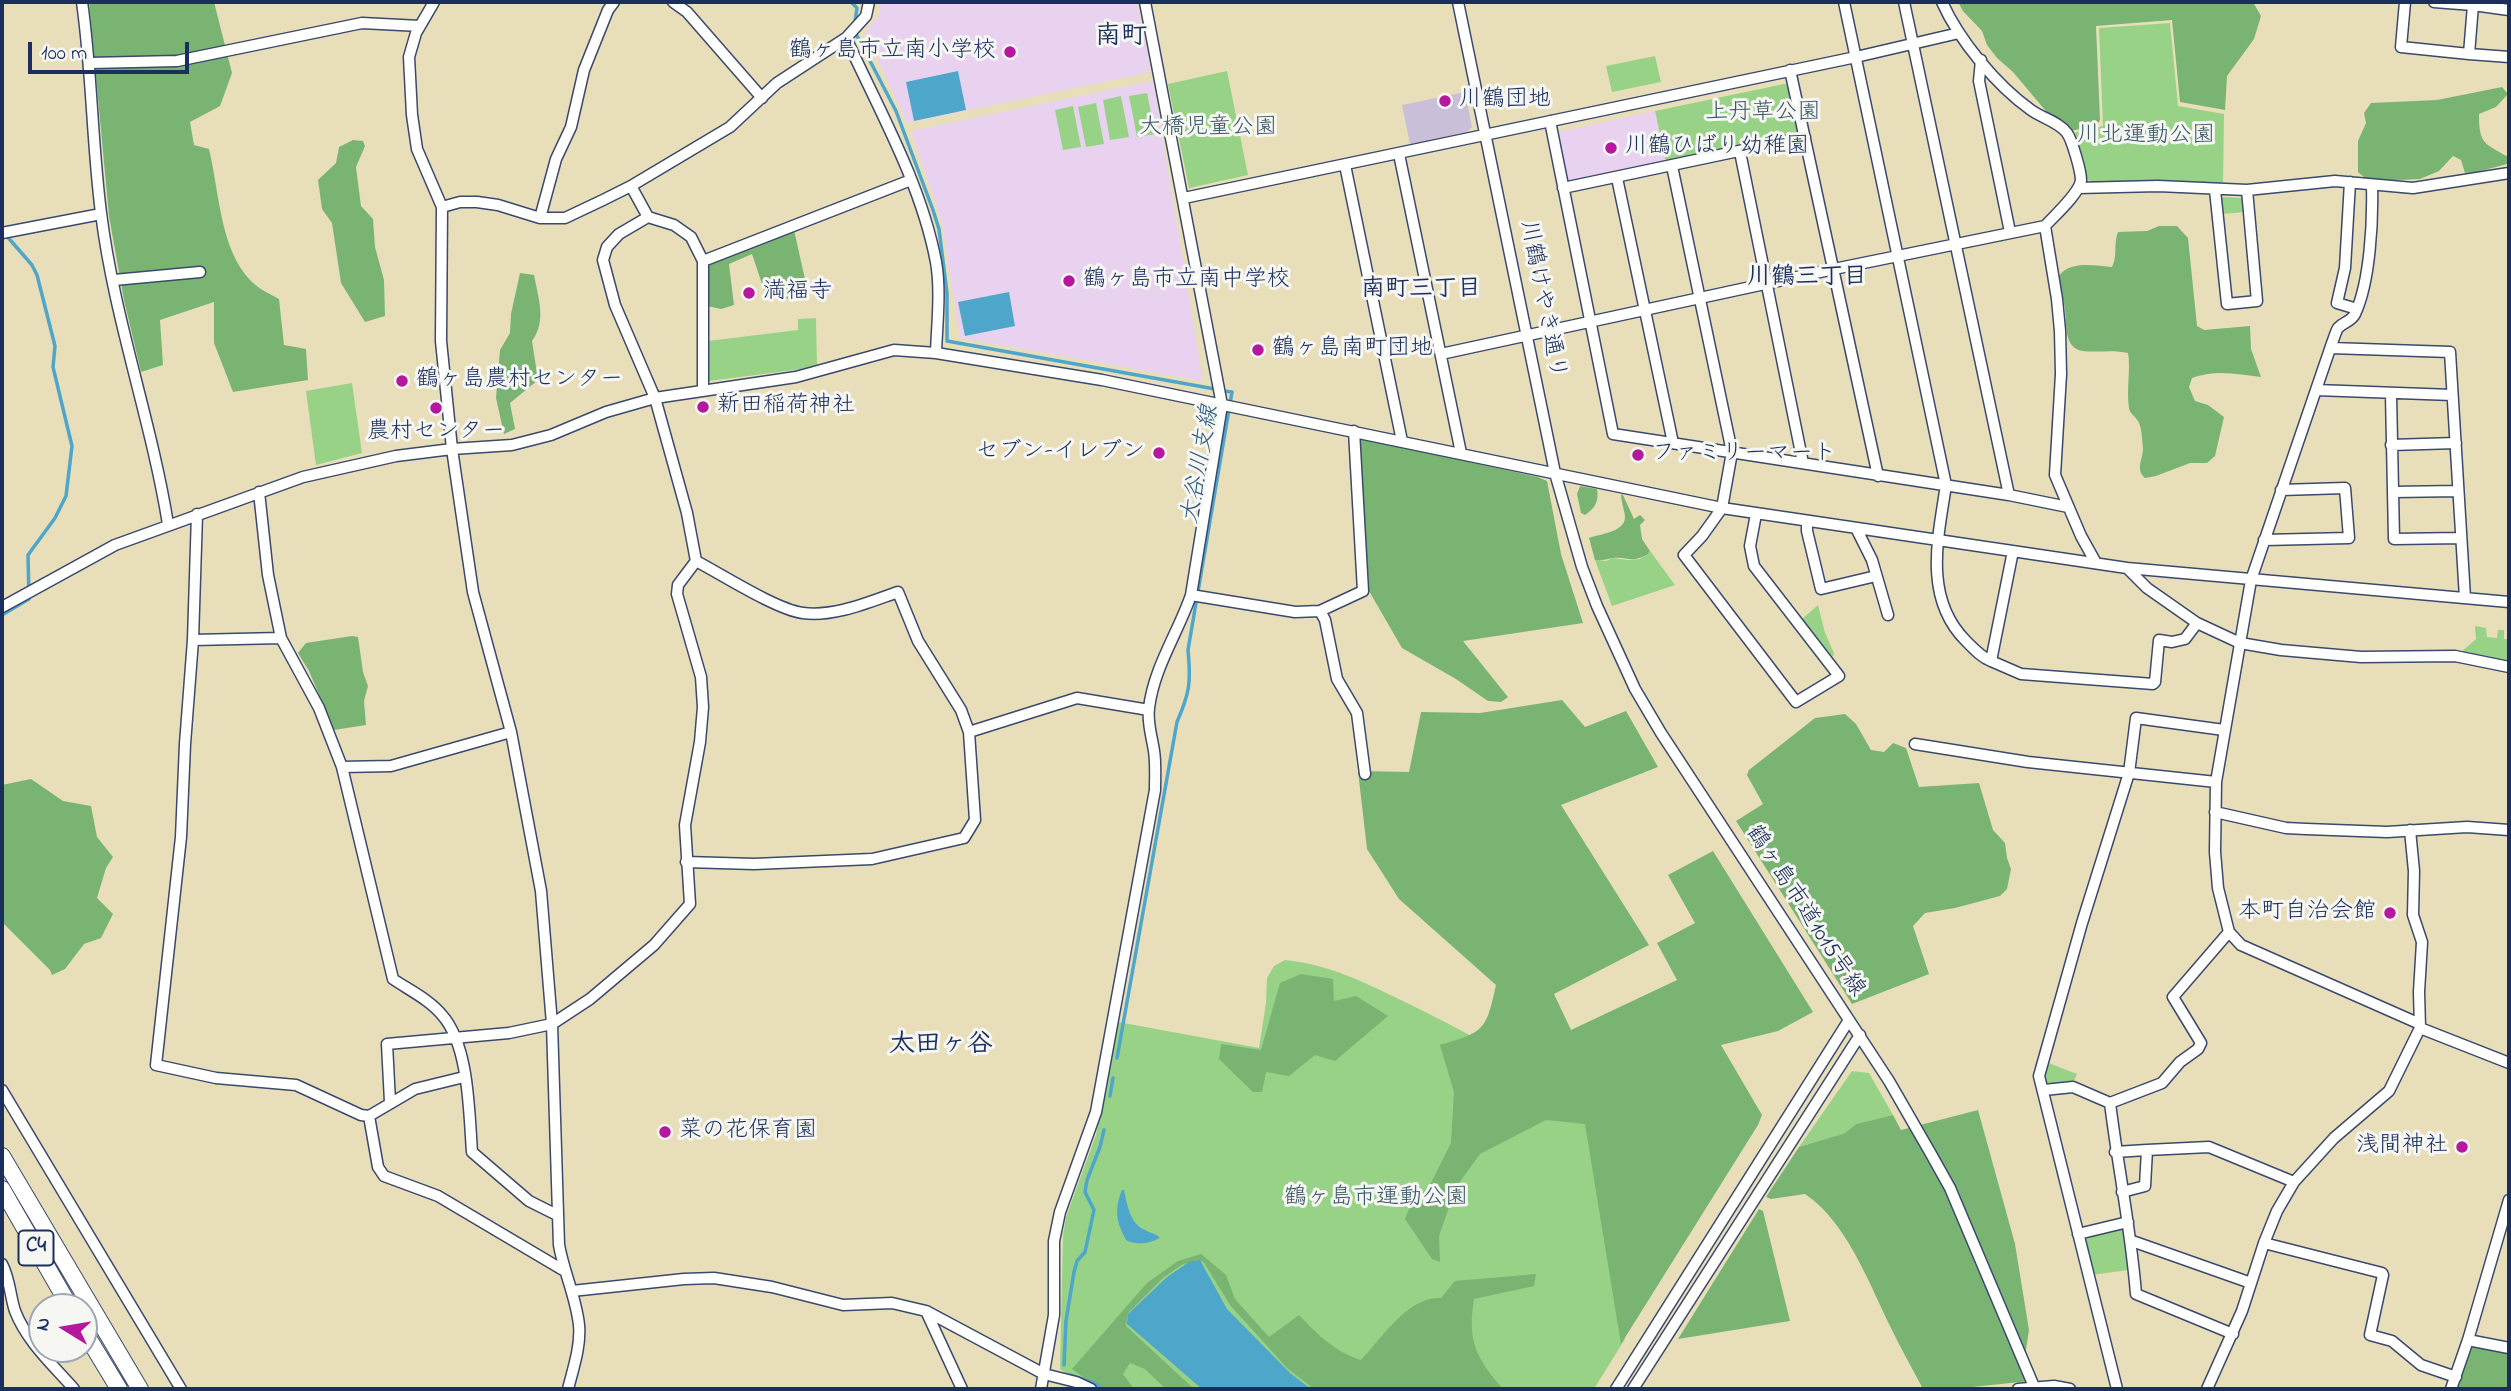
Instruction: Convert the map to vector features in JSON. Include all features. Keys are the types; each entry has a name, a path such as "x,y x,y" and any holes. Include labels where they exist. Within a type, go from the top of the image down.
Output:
{"highway":[{"name":"C4","path":"2,1156 140,1389"},
{"name":"C4","path":"2,1189 62,1293"},
{"path":"98,1354 119,1389"}],"street":[{"path":"82,2 90,63 101,214 123,326 153,443 168,524"},
{"path":"434,2 420,26 409,57 412,115 417,149 442,207 441,341 452,449 473,592 511,732 541,891 552,1024 559,1245 579,1327 576,1356 568,1389"},
{"path":"540,218 556,159 571,127 584,70 603,21 614,2"},
{"path":"673,2 687,12 762,98"},
{"path":"442,207 460,202 477,202 498,205 540,218 565,218 631,186 730,127 777,83 846,38 866,16 869,2"},
{"path":"1041,1389 1054,1315 1054,1241 1060,1212 1096,1112 1155,790 1155,754 1149,727 1149,710 1157,675 1181,625 1191,595 1222,401 1144,2"},
{"name":"川鶴けやき通り","path":"1458,2 1555,473"},
{"path":"1844,2 1946,485 1935,555 1947,616 1954,628 1983,657 2021,674 2153,684 2160,640 2172,642 2185,639 2197,623"},
{"path":"1904,2 2009,495"},
{"path":"1441,355 2045,226 2078,187 2081,179 2068,134 2022,103 1959,33 1942,2"},
{"path":"2405,2 2401,47 2509,57"},
{"path":"2434,2 2509,10"},
{"path":"2469,54 2473,5"},
{"path":"90,63 177,61 362,23 420,26"},
{"path":"1184,198 1913,45 1959,33"},
{"path":"846,38 911,180 936,263 936,354"},
{"path":"1981,60 1979,81 2010,232"},
{"path":"1790,70 1878,476"},
{"path":"1550,121 1613,434 2009,495 2068,507"},
{"path":"1563,188 1805,137"},
{"path":"1740,152 1803,463"},
{"path":"1399,154 1461,453"},
{"path":"1345,165 1402,441"},
{"path":"1672,166 1702,298 1732,452 1722,508 1684,555 1796,702 1839,676 1754,566 1750,546 1756,514"},
{"path":"2078,187 2158,186 2247,190 2326,181 2372,186 2428,187 2509,173"},
{"path":"1617,177 1673,443"},
{"path":"703,261 911,180"},
{"path":"2350,182 2345,268 2337,303 2357,309"},
{"path":"631,186 648,217 674,225 691,237 703,261 703,389"},
{"path":"2372,186 2373,215 2368,264 2357,309 2353,319 2339,327 2251,580 2216,782 2218,888 2229,932 2241,945 2509,1063"},
{"path":"2215,190 2227,304 2257,301 2247,190"},
{"path":"2,233 101,214"},
{"path":"390,1102 387,1044 509,1033 552,1024 590,999 654,944 690,904 685,825 700,742 703,706 701,677 677,594 678,585 695,561 687,513 655,398 615,304 603,260 607,247 619,234 648,217"},
{"path":"2045,226 2060,331 2061,374 2055,475 2096,563"},
{"path":"114,281 200,272"},
{"path":"2331,348 2450,352 2465,598"},
{"path":"2,607 115,545 303,477 396,456 512,445 551,435 606,412 655,398 796,377 894,350 936,354 1222,401 1722,508 1807,522 2127,568 2509,602"},
{"path":"2316,390 2452,395"},
{"path":"2391,394 2393,540 2461,538"},
{"path":"1191,595 1295,612 1320,611 1363,591 1354,431"},
{"path":"2392,445 2456,443"},
{"name":"鶴ヶ島市道1015号線","path":"1555,473 1582,567 1635,689 1849,1020 1616,1389"},
{"path":"2264,540 2349,538 2345,488 2281,490"},
{"path":"2393,492 2458,491"},
{"path":"259,492 268,575 281,638 319,708 342,767 393,979 442,1014 458,1039 472,1152 529,1201 557,1215"},
{"path":"197,514 193,640 181,837 156,1065 216,1078 296,1085 361,1115 369,1116 415,1089 464,1077"},
{"path":"1807,522 1821,589 1876,576"},
{"path":"1856,528 1876,576 1888,615"},
{"path":"1991,661 2013,551"},
{"path":"686,862 754,864 872,859 964,838 975,820 969,732 961,710 918,641 898,592 839,611 802,613 769,600 695,561"},
{"path":"2127,568 2147,588 2197,623 2240,643 2281,650 2361,657 2440,655 2509,667"},
{"path":"1320,611 1325,620 1337,679 1357,713 1365,774"},
{"path":"193,640 281,638"},
{"path":"969,732 1077,698 1149,710"},
{"path":"2117,1389 2039,1076 2082,923 2129,774 2136,718 2224,730"},
{"path":"342,767 391,766 511,732"},
{"path":"1915,744 2028,762 2216,782"},
{"path":"2215,812 2286,828 2387,832 2467,827 2509,830"},
{"path":"2207,1389 2233,1334 2277,1211 2294,1182 2334,1138 2389,1091 2420,1026 2418,992 2422,942 2413,915 2414,871 2410,830"},
{"path":"2044,1090 2073,1087 2110,1103 2162,1083 2180,1062 2199,1049 2201,1043 2173,997 2229,932"},
{"path":"1849,1020 1907,1111 1950,1188 2034,1389"},
{"path":"1633,1389 1860,1035"},
{"path":"2,1090 181,1389"},
{"path":"2110,1103 2115,1152 2132,1241 2136,1294 2233,1334"},
{"path":"369,1116 378,1167 384,1176 438,1196 563,1270"},
{"path":"2115,1152 2209,1147 2294,1182"},
{"path":"2122,1192 2145,1186 2147,1150"},
{"path":"2451,1389 2469,1340 2509,1200"},
{"path":"2078,1234 2128,1222"},
{"path":"2132,1241 2250,1283"},
{"path":"2264,1243 2382,1273 2370,1335 2392,1341 2421,1365 2456,1377"},
{"path":"2496,1245 2509,1247"},
{"path":"2,1264 7,1274 15,1311 29,1339 74,1389"},
{"path":"572,1291 714,1278 772,1287 843,1305 892,1303 926,1311 1044,1374 1068,1379 1091,1389"},
{"path":"926,1311 962,1389"},
{"path":"2469,1340 2509,1348"},
{"path":"2018,1389 2054,1386 2070,1389"}],"shaded area":[{"name":"鶴ヶ島市立南小学校","path":"879,2 1137,2 1151,72 907,123 865,32 879,15"},
{"name":"鶴ヶ島市立南中学校","path":"1153,81 1203,381 960,338 942,223 911,131"},
{"path":"1465,92 1472,127 1467,132 1410,144 1402,105"},
{"name":"川鶴ひばり幼稚園","path":"1655,111 1666,161 1569,181 1566,179 1557,135 1559,132"}],"green space":[{"path":"89,2 214,2 232,73 220,106 190,122 194,145 209,149 222,219 233,253 251,281 279,299 284,345 306,349 308,380 233,392 214,343 214,302 160,320 163,365 141,372 124,300 109,216"},
{"path":"1958,2 2253,2 2261,16 2254,39 2227,76 2225,110 2180,102 2172,20 2096,26 2100,120 2097,125 2071,131 2050,116 2013,72 1997,58 1987,45 1982,31"},
{"name":"川北運動公園","path":"2170,23 2178,106 2224,114 2223,185 2152,181 2091,182 2085,177 2074,133 2103,126 2099,28"},
{"path":"1655,56 1661,82 1612,92 1606,66"},
{"name":"大橋児童公園","path":"1227,71 1248,175 1189,188 1168,84"},
{"name":"上丹草公園","path":"1789,85 1799,133 1666,161 1655,111"},
{"path":"2502,87 2508,94 2496,107 2479,114 2479,124 2484,141 2508,157 2507,164 2465,173 2461,160 2453,156 2439,171 2420,179 2378,181 2366,179 2358,172 2358,141 2366,123 2364,113 2371,103 2437,100"},
{"path":"1147,93 1155,134 1137,137 1129,96"},
{"path":"1121,96 1129,137 1110,140 1103,100"},
{"path":"1096,103 1104,144 1086,147 1078,107"},
{"path":"1073,106 1081,147 1063,150 1055,110"},
{"path":"353,140 363,141 365,146 356,167 361,206 373,219 375,247 384,280 385,316 365,322 341,283 332,223 322,209 318,180 336,163 339,147"},
{"path":"2223,197 2242,198 2245,201 2245,212 2222,214 2220,201"},
{"path":"2159,226 2177,226 2188,238 2197,326 2204,330 2250,326 2251,349 2261,377 2218,373 2192,378 2189,387 2195,401 2208,405 2224,417 2215,456 2207,463 2190,463 2145,478 2140,471 2143,448 2140,427 2129,408 2128,353 2083,351 2072,345 2067,334 2059,276 2076,266 2112,267 2118,232 2147,231"},
{"path":"794,230 809,297 787,299 765,293 752,254 729,264 734,305 721,309 707,306 706,262"},
{"path":"520,273 534,275 539,300 539,325 532,341 538,380 510,403 515,429 504,434 496,398 500,350 510,333 511,314"},
{"name":"満福寺","path":"816,318 817,367 709,381 708,341 798,330 798,319"},
{"path":"352,383 362,453 316,465 306,391"},
{"path":"1360,438 1547,481 1561,554 1583,623 1463,641 1508,697 1501,702 1488,701 1402,648 1369,591"},
{"path":"1580,486 1597,489 1596,504 1585,515 1581,513 1577,494"},
{"path":"1621,494 1634,519 1640,515 1645,520 1640,525 1642,539 1650,551 1637,559 1595,560 1589,538 1605,534 1624,523"},
{"path":"1650,551 1675,585 1612,606 1595,560 1640,559"},
{"path":"1818,605 1825,633 1834,653 1833,657 1802,619"},
{"path":"2475,626 2486,628 2487,637 2497,638 2498,630 2504,630 2504,639 2509,639 2509,663 2460,653 2476,639"},
{"path":"358,637 368,686 364,701 366,725 334,730 309,671 298,653 306,643"},
{"path":"1562,700 1585,727 1626,711 1658,767 1561,805 1649,945 1554,994 1571,1030 1677,980 1657,943 1695,923 1668,875 1713,851 1813,1012 1778,1031 1721,1045 1762,1115 1621,1344 1585,1124 1546,1120 1480,1154 1456,1187 1439,1236 1440,1262 1432,1259 1405,1219 1411,1204 1430,1185 1451,1143 1454,1092 1440,1045 1466,1036 1481,1027 1489,1012 1496,985 1399,899 1367,849 1358,771 1409,772 1421,712 1480,713"},
{"path":"1845,714 1856,724 1871,750 1884,752 1893,743 1906,748 1919,787 1979,783 1993,830 2005,843 2011,869 2007,889 2000,896 1925,913 1913,926 1929,974 1852,1004 1736,821 1763,804 1747,775 1749,770 1815,718"},
{"path":"31,779 63,801 91,806 97,837 113,857 106,868 97,898 113,914 101,938 84,944 65,969 52,975 2,922 2,785"},
{"name":"鶴ヶ島市運動公園","path":"1285,960 1332,970 1376,988 1476,1038 1592,1104 1625,1339 1594,1389 1088,1389 1060,1369 1063,1235 1066,1217 1096,1135 1118,1022 1259,1048 1267,978 1274,966"},
{"path":"1301,974 1333,979 1334,1001 1356,996 1388,1016 1335,1061 1315,1055 1289,1076 1266,1072 1262,1092 1253,1092 1219,1059 1221,1044 1261,1050 1280,983"},
{"path":"2046,1062 2077,1074 2074,1081 2048,1084 2042,1076"},
{"path":"1852,1071 1869,1073 1893,1115 1856,1124 1845,1133 1799,1147"},
{"path":"1978,1110 2015,1244 2029,1330 2026,1350 2030,1381 1953,1389 1923,1389 1865,1272 1833,1220 1805,1194 1771,1199 1766,1197 1799,1147 1845,1133 1856,1124 1893,1115 1901,1130"},
{"path":"1759,1209 1763,1211 1790,1321 1678,1339"},
{"path":"2125,1229 2129,1270 2091,1275 2082,1237"},
{"path":"1201,1254 1226,1275 1235,1299 1269,1337 1299,1315 1335,1348 1361,1360 1396,1320 1418,1304 1441,1298 1455,1281 1536,1274 1534,1286 1474,1299 1472,1326 1476,1348 1486,1368 1503,1389 1314,1389 1287,1368 1230,1305 1203,1261 1183,1264 1164,1277 1128,1313 1126,1326 1194,1389 1166,1389 1145,1369 1130,1363 1123,1374 1134,1389 1099,1389 1072,1369 1147,1283 1178,1261"},
{"path":"2471,1346 2509,1353 2509,1389 2457,1389"}],"water":[{"path":"958,71 966,110 914,121 906,82"},
{"path":"1009,292 1015,326 965,336 958,302"},
{"path":"1122,1190 1136,1223 1160,1238 1144,1243 1127,1241 1117,1216"},
{"path":"1200,1260 1227,1309 1290,1373 1311,1389 1202,1389 1127,1324 1128,1314 1167,1277 1189,1262"}],"waterway":[{"name":"大谷川支線","path":"851,2 857,8 855,22"},
{"name":"大谷川支線","path":"854,30 896,111 939,229 947,293 947,341 1215,389"},
{"path":"2,205 2,212"},
{"path":"2,615 29,599 28,555 55,518 66,496 72,446 53,367 55,346 37,275 32,265 5,234"},
{"name":"大谷川支線","path":"1117,1058 1177,722 1188,687 1188,650 1232,392 1223,391"},
{"path":"1110,1096 1113,1078"},
{"path":"1064,1365 1066,1321 1074,1272 1077,1261 1085,1252 1094,1210 1085,1192 1087,1180 1104,1130"},
{"name":"大谷川支線","path":"1070,1375 1096,1384 1102,1389"}],"place":[{"name":"鶴ヶ島市立南小学校","path":"1010,52"},
{"name":"川鶴団地","path":"1445,101"},
{"name":"川鶴ひばり幼稚園","path":"1611,148"},
{"name":"鶴ヶ島市立南中学校","path":"1069,281"},
{"name":"満福寺","path":"749,293"},
{"name":"鶴ヶ島南町団地","path":"1258,350"},
{"name":"鶴ヶ島農村センター","path":"402,381"},
{"name":"新田稲荷神社","path":"703,407"},
{"name":"農村センター","path":"436,408"},
{"name":"セブン-イレブン","path":"1159,453"},
{"name":"ファミリーマート","path":"1638,455"},
{"name":"本町自治会館","path":"2390,913"},
{"name":"菜の花保育園","path":"665,1132"},
{"name":"浅間神社","path":"2462,1147"}],"district":[{"name":"南町","path":"1121,39"},
{"name":"川鶴三丁目","path":"1807,279"},
{"name":"南町三丁目","path":"1421,291"},
{"name":"太田ヶ谷","path":"941,1047"}]}
